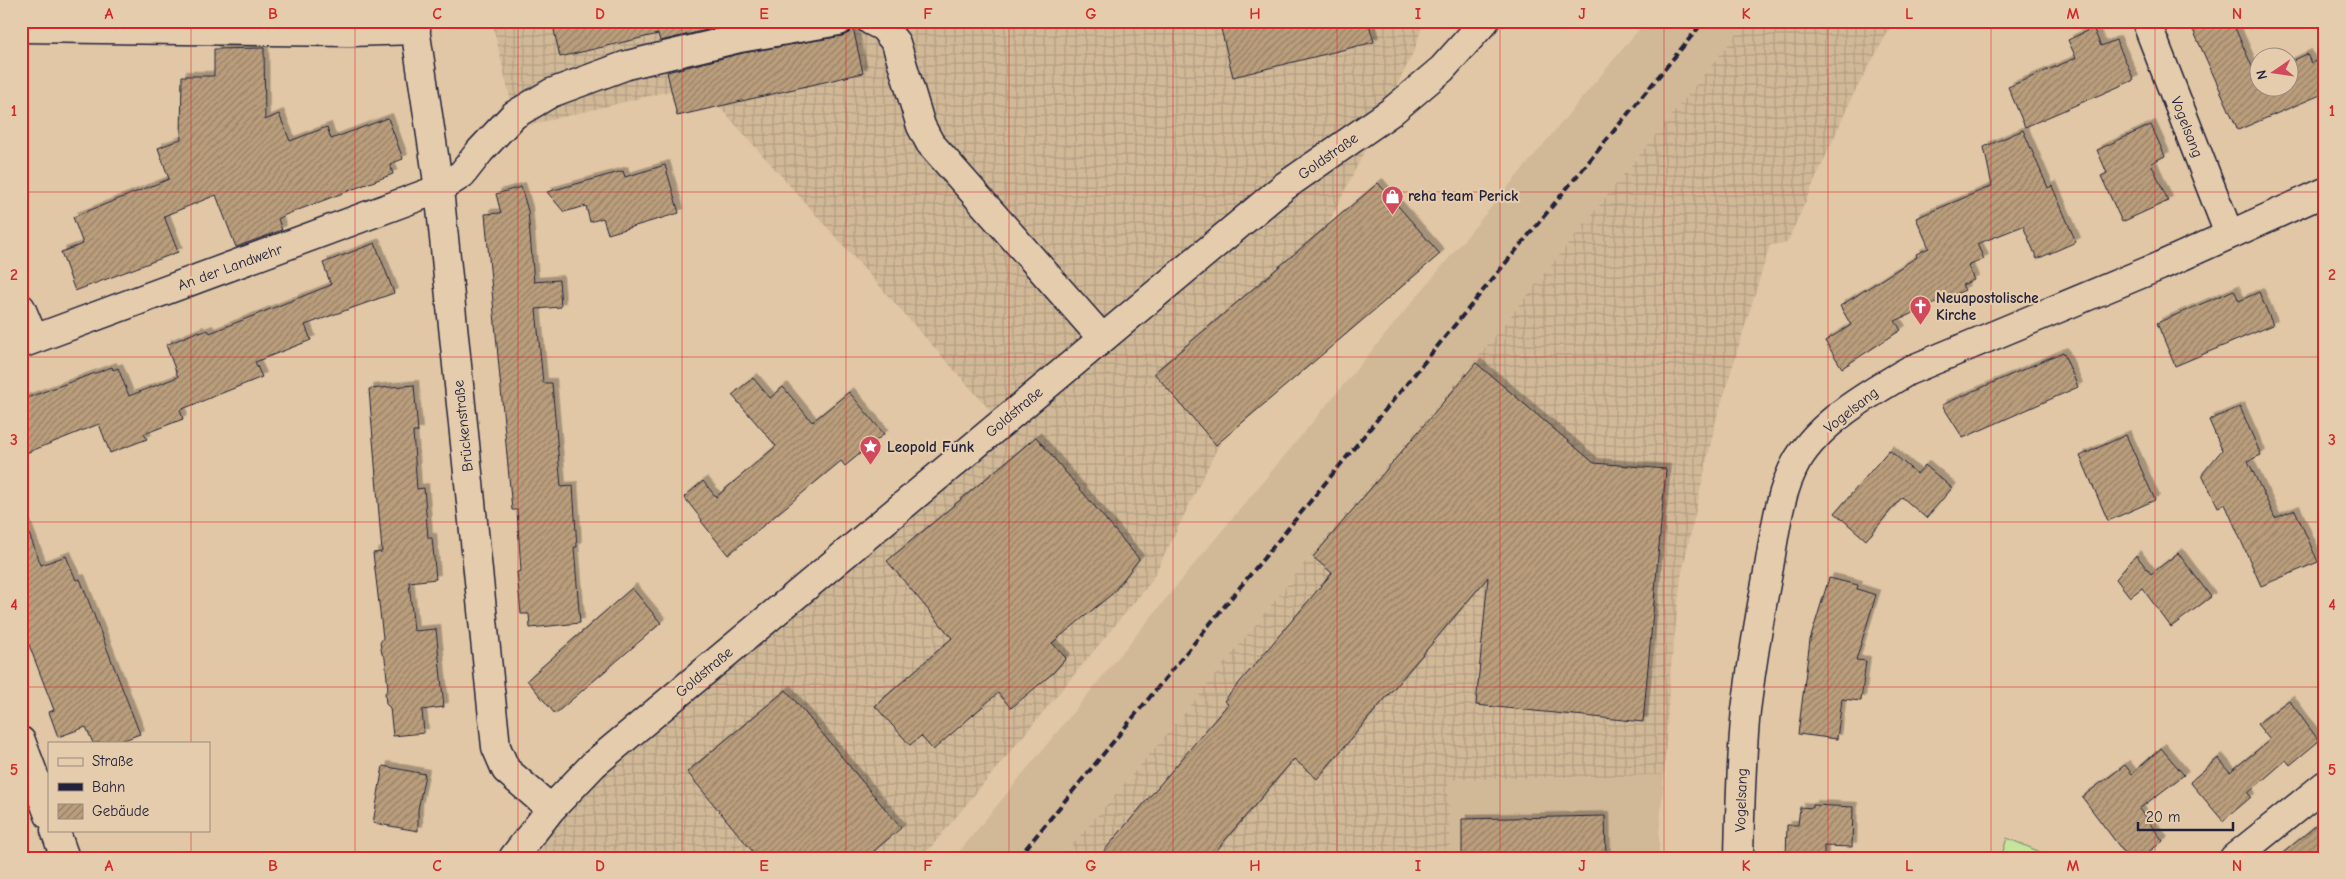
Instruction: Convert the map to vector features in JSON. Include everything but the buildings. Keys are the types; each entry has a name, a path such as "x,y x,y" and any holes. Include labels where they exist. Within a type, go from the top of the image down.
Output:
{"street":[{"name":"An der Landwehr","path":"28,342 439,189 462,174 480,151 514,115 551,93 627,65 740,38 839,21"},
{"path":"871,21 884,27 896,43 921,126 930,143 1102,338"},
{"name":"Goldstraße","path":"512,858 550,809 594,764 1285,186 1391,112 1442,69 1485,21"},
{"name":"Vogelsang","path":"2146,21 2229,234"},
{"name":"Brückenstraße","path":"415,26 439,189 496,747 506,770 550,809"},
{"path":"21,28 401,32 415,26"},
{"name":"Vogelsang","path":"1739,858 1741,782 1746,710 1758,626 1780,507 1788,478 1798,460 1828,426 1877,389 1908,371 2160,266 2325,192"},
{"path":"21,308 28,342"},
{"path":"21,741 48,812"},
{"path":"2234,858 2325,784"},
{"path":"56,832 65,858"}],"shaded area":[{"path":"492,21 1424,21 1414,51 1151,582 922,858 509,858 525,828 1006,428 699,84 517,128"},
{"path":"1646,21 1747,21 1475,360 1311,555 1188,709 1061,858 954,858 1187,573"},
{"path":"1747,21 1894,21 1853,95 1787,243 1770,245 1716,420 1681,577 1670,676 1664,775 1448,780 1450,858 1061,858 1188,709 1311,555 1475,360"},
{"path":"1664,775 1659,858 1450,858 1447,780"}],"green space":[{"path":"2007,838 2045,854 2047,858 2001,858"}],"railway":[{"path":"1018,858 1704,21"}],"place":[{"name":"reha team Perick","path":"1392,215"},
{"name":"Neuapostolische Kirche","path":"1920,326"},
{"name":"Leopold Funk","path":"871,466"}]}
